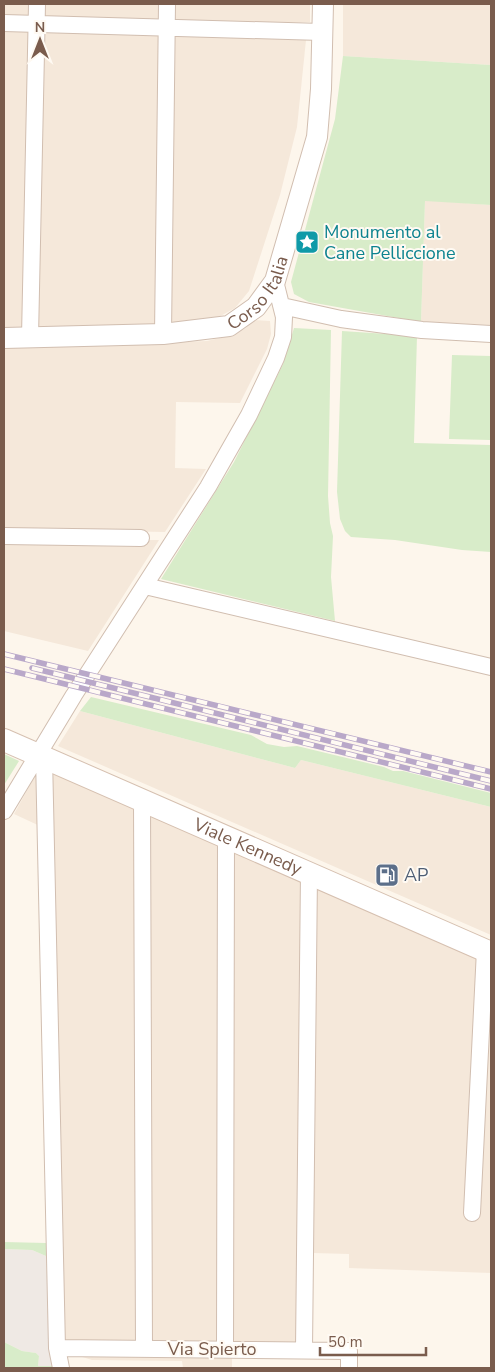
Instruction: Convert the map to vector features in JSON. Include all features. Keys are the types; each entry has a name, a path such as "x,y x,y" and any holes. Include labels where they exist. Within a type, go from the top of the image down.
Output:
{"main road":[{"name":"Viale Kennedy","path":"4,740 488,952"}],"street":[{"path":"30,337 37,4"},
{"path":"164,334 167,4"},
{"name":"Corso Italia","path":"4,338 164,334 229,326 256,307 275,281 317,136 324,4"},
{"path":"4,23 322,32"},
{"path":"4,811 41,756 74,695 145,586 230,449 276,358 283,337 284,317 275,281"},
{"path":"282,306 342,319 422,330 491,334"},
{"path":"4,536 141,538"},
{"path":"145,586 491,667"},
{"path":"41,756 57,1348 61,1368"},
{"path":"142,801 144,1349"},
{"path":"225,1349 226,837"},
{"path":"304,1350 309,873"},
{"path":"472,1213 488,952"},
{"name":"Via Spierto","path":"57,1348 349,1351 349,1368"}],"shaded area":[{"path":"4,4 310,4 310,22 173,23 4,18"},
{"path":"343,4 491,4 491,65 343,56"},
{"path":"4,28 306,40 297,127 280,195 249,291 235,308 215,319 193,324 4,331"},
{"path":"425,200 491,205 491,325 421,322"},
{"path":"252,320 270,321 271,334 267,349 240,403 176,402 175,468 206,469 165,532 4,529 4,348 207,341 228,336 246,328"},
{"path":"139,540 159,540 88,651 4,631 4,544 135,547"},
{"path":"80,711 295,768 301,760 491,807 491,935 58,746"},
{"path":"40,767 491,961 491,1273 349,1268 349,1254 313,1253 311,1355 232,1356 232,1368 183,1368 182,1361 92,1360 73,1354 51,1354 46,1256 46,1243 50,1230 42,827 14,814"},
{"path":"4,1249 32,1250 46,1256 52,1366 38,1366 39,1356 36,1353 22,1351 4,1342"}],"green space":[{"path":"343,56 491,65 491,205 425,201 421,322 309,302 294,294 291,282 335,119"},
{"path":"294,328 331,330 328,496 333,536 331,577 335,621 161,579 234,462 283,364"},
{"path":"342,331 417,336 414,443 491,445 491,552 462,550 395,540 351,537 345,531 340,519 337,492"},
{"path":"452,355 491,356 490,440 449,439"},
{"path":"91,697 251,735 267,744 284,747 297,746 384,767 393,771 403,771 491,793 491,807 301,760 295,768 80,711"},
{"path":"4,754 19,761 4,785"},
{"path":"4,1242 46,1243 46,1256 32,1250 4,1249"},
{"path":"4,1342 22,1351 36,1353 39,1356 38,1366 52,1366 52,1368 4,1368"}],"railway":[{"path":"4,654 491,772"},
{"path":"32,668 491,781"},
{"path":"4,669 491,789"}],"place":[{"name":"Monumento al Cane Pelliccione","path":"307,242"},
{"name":"AP","path":"387,875"}]}
